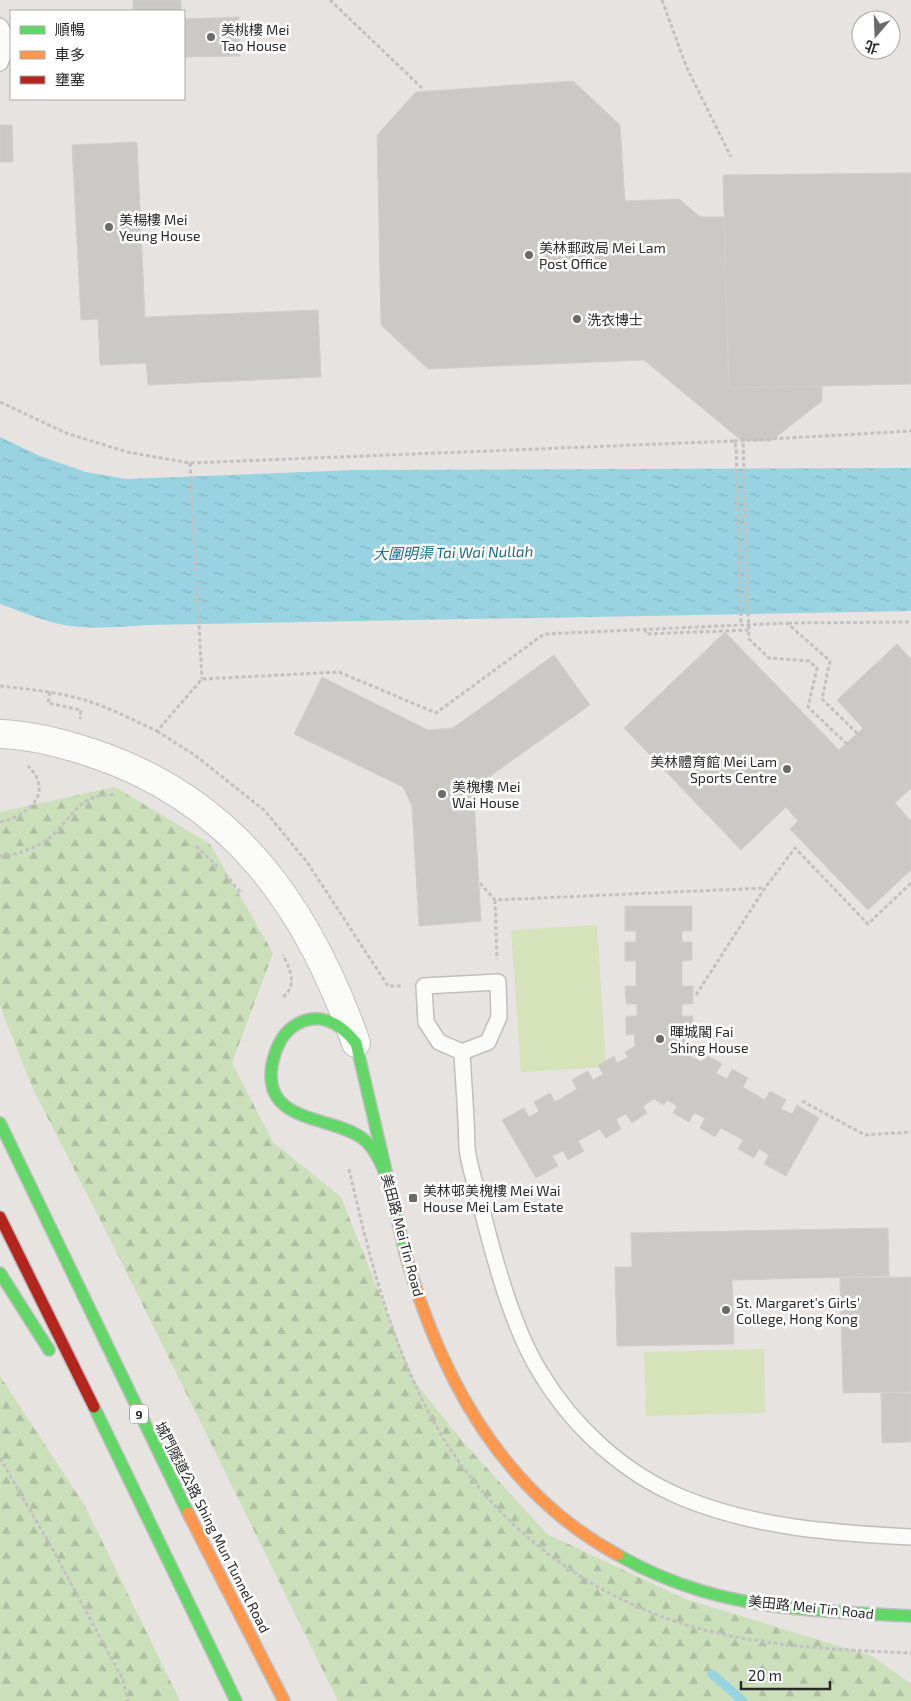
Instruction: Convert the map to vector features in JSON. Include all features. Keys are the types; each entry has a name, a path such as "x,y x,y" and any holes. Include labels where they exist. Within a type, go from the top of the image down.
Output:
{"main road":[{"path":"356,1043 343,1027 330,1020 316,1018 302,1022 293,1028 278,1046 272,1063 272,1082 280,1100 294,1113 316,1122 344,1129 362,1138 376,1154 386,1176"},
{"name":"美田路 Mei Tin Road","path":"356,1043 386,1176 412,1277 444,1362 458,1392 477,1424 512,1470 541,1500 592,1541 618,1556 654,1574 700,1591 768,1606 911,1616"},
{"name":"城門隧道公路 Shing Mun Tunnel Road","path":"0,1123 161,1458 284,1701"},
{"path":"0,1217 123,1465 236,1701"},
{"path":"0,1272 54,1358"},
{"path":"65,1374 123,1465"}],"street":[{"name":"美田路 Mei Tin Road","path":"0,734 15,734 46,740 122,764 165,784 214,818 256,859 291,906 332,980 356,1043"}],"lane":[{"path":"0,26 3,30 5,46 0,63"},
{"path":"498,982 498,1017 488,1042 462,1052 439,1042 426,1022 424,986 498,982"},
{"path":"462,1052 468,1154 490,1243 510,1304 524,1341 539,1371 559,1399 594,1439 632,1471 657,1485 682,1497 737,1516 805,1530 911,1537"}],"path":[{"path":"330,0 422,88"},
{"path":"662,0 686,66 731,157"},
{"path":"0,402 66,433 127,452 190,463 734,441 911,431"},
{"path":"742,437 749,639 769,658 809,660 817,668 808,707 849,746"},
{"path":"734,441 736,447 741,625"},
{"path":"0,686 50,692 85,700 157,731 202,679 190,463"},
{"path":"202,679 339,672 436,713 544,634 741,625 911,622"},
{"path":"787,624 830,661 822,699 860,736"},
{"path":"645,629 646,634 749,630"},
{"path":"50,692 48,703 81,710 79,724"},
{"path":"0,822 21,816 35,803 38,790 37,778 26,764"},
{"path":"696,995 765,888 795,848 868,924 911,882"},
{"path":"480,883 495,900 498,982"},
{"path":"495,900 765,888"},
{"path":"802,1101 865,1134 911,1132"},
{"path":"0,1458 53,1550 123,1680 128,1701"}],"green space":[{"path":"115,787 210,844 273,953 232,1063 273,1142 341,1197 414,1381 464,1443 547,1534 685,1599 872,1656 911,1684 911,1701 338,1701 120,1259 34,1091 0,1006 0,812"},
{"path":"597,925 606,1067 521,1072 511,930"},
{"path":"764,1349 765,1413 646,1416 644,1352"},
{"path":"0,1376 85,1506 180,1701 0,1701"}],"water":[{"name":"大圍明渠 Tai Wai Nullah","path":"0,437 40,456 86,472 126,479 355,470 911,468 911,611 146,625 99,628 62,625 0,604"}],"building":[{"name":"美桃樓 Mei Tao House","path":"133,0 181,0 181,10 133,10"},
{"name":"美桃樓 Mei Tao House","path":"239,17 240,56 185,57 185,19"},
{"path":"573,81 620,125 625,201 679,199 700,217 724,217 729,388 822,386 822,401 771,441 742,441 644,360 428,369 381,325 377,135 416,92"},
{"path":"0,125 12,125 13,162 0,162"},
{"name":"美楊樓 Mei Yeung House","path":"137,142 145,317 318,310 321,377 148,385 146,363 100,365 98,319 81,320 72,145"},
{"path":"911,173 911,384 729,388 723,175"},
{"name":"美林體育館 Mei Lam Sports Centre","path":"725,632 839,750 863,728 837,700 897,644 911,659 911,788 895,803 911,821 911,870 868,910 790,829 798,821 786,807 741,850 624,728"},
{"name":"美槐樓 Mei Wai House","path":"554,655 590,705 486,779 474,801 481,921 419,926 412,806 403,787 294,734 322,677 428,730 453,728"},
{"name":"暉城閣 Fai Shing House","path":"625,906 692,906 692,931 682,931 682,942 692,942 692,960 682,961 682,986 693,986 693,1004 682,1004 682,1016 693,1016 693,1034 685,1034 685,1044 690,1044 690,1056 702,1062 706,1055 722,1064 716,1073 727,1079 732,1069 748,1078 743,1087 765,1100 770,1091 786,1100 781,1109 792,1114 797,1105 819,1118 786,1176 764,1164 769,1155 759,1149 754,1158 738,1149 743,1140 721,1128 715,1137 700,1128 705,1118 694,1113 689,1122 673,1113 677,1106 667,1100 664,1105 654,1099 643,1106 647,1113 632,1123 626,1114 616,1119 621,1129 606,1138 600,1129 578,1141 584,1151 568,1160 563,1151 552,1156 558,1166 536,1178 502,1120 524,1108 529,1117 539,1111 534,1102 550,1093 555,1102 577,1089 572,1080 588,1071 593,1080 603,1074 598,1065 614,1056 617,1063 628,1057 625,1052 635,1046 634,1034 626,1035 626,1016 637,1016 637,1004 626,1004 625,986 636,986 636,961 625,961 625,942 636,942 636,931 625,931"},
{"path":"888,1228 889,1276 732,1280 734,1344 617,1346 615,1267 632,1267 631,1233"},
{"path":"911,1277 911,1392 843,1393 840,1278"},
{"path":"881,1393 911,1393 911,1442 882,1443"}],"waterway":[{"path":"712,1674 743,1701"}],"traffic: fast":[{"path":"386,1176 377,1155 362,1138 349,1131 302,1115 288,1108 277,1098 272,1084 272,1065 280,1043 286,1033 294,1026 312,1019 328,1021 343,1030 356,1043 405,1252"},
{"path":"0,1123 188,1513"},
{"path":"0,1273 49,1350"},
{"path":"94,1407 236,1701"},
{"path":"618,1555 669,1580 727,1598 805,1610 911,1616"}],"traffic: slow":[{"path":"405,1252 419,1298 436,1342 457,1385 481,1426 509,1464 541,1498 577,1529 618,1555"},
{"path":"188,1513 284,1701"}],"traffic: jam":[{"path":"0,1217 94,1407"}],"place":[{"name":"美桃樓 Mei Tao House","path":"211,37"},
{"name":"美楊樓 Mei Yeung House","path":"109,227"},
{"name":"美林郵政局 Mei Lam Post Office","path":"529,255"},
{"name":"洗衣博士","path":"577,319"},
{"name":"美林體育館 Mei Lam Sports Centre","path":"787,769"},
{"name":"美槐樓 Mei Wai House","path":"442,794"},
{"name":"暉城閣 Fai Shing House","path":"660,1039"},
{"name":"美林邨美槐樓 Mei Wai House Mei Lam Estate","path":"413,1198"},
{"name":"St. Margaret's Girls' College, Hong Kong","path":"726,1310"}]}
